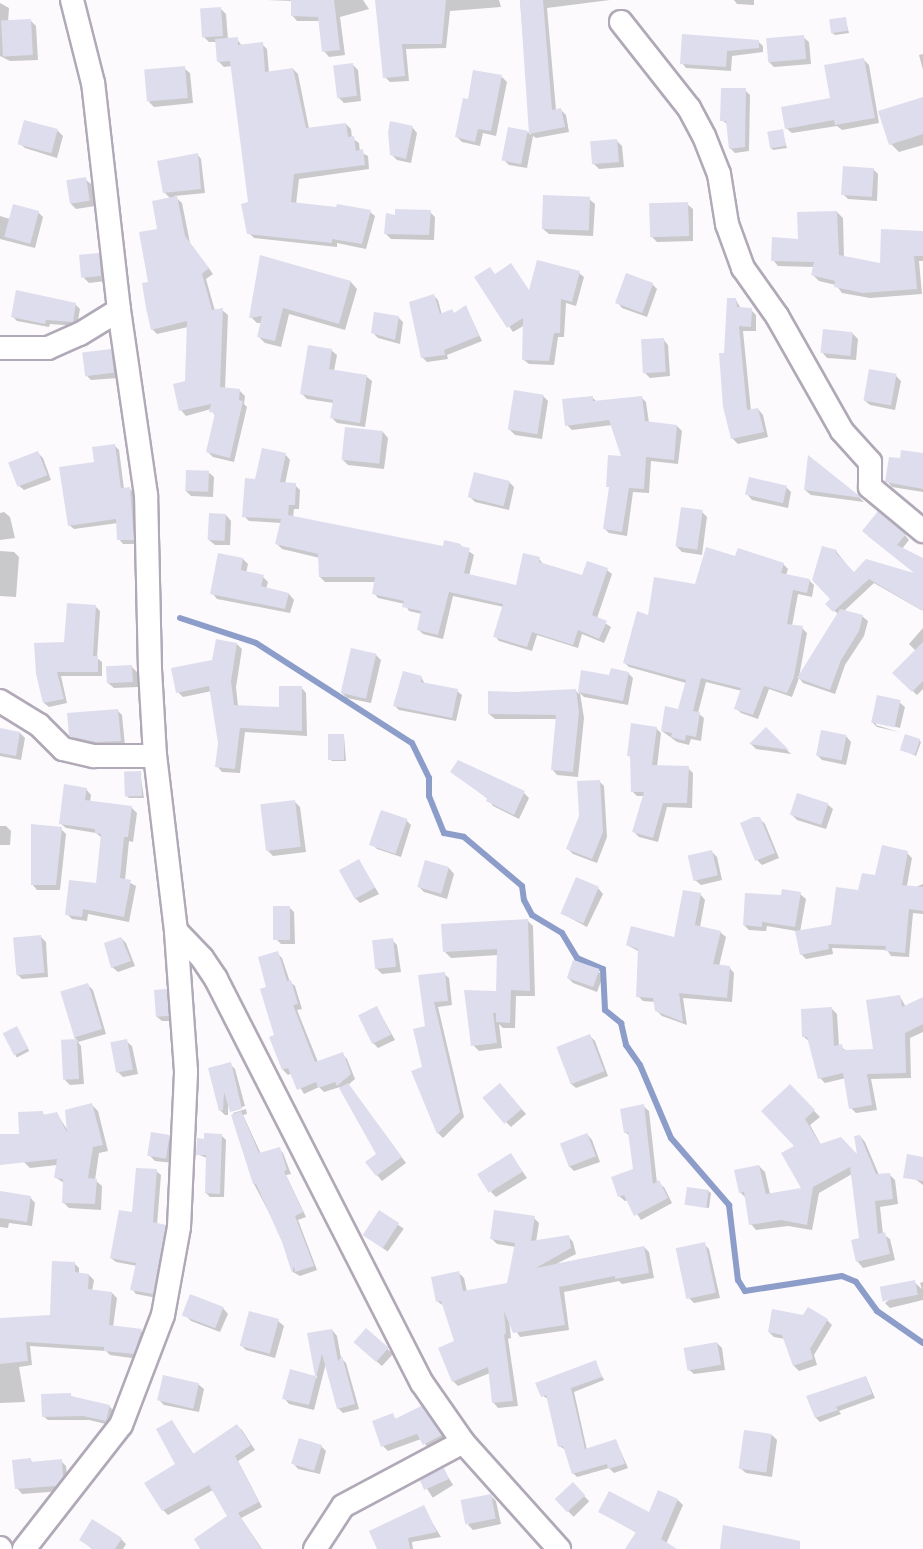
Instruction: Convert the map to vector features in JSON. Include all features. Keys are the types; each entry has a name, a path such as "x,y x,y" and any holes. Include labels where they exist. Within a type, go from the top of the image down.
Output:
{"street":[{"path":"24,1549 121,1425 163,1315 179,1227 186,1071 176,932 155,756 150,669 146,495 119,310 93,83 72,0"},
{"path":"621,22 689,108 704,136 719,174 727,224 743,268 777,316 842,430 870,462 870,487 923,531"},
{"path":"0,348 48,348 80,334 119,310"},
{"path":"0,701 39,725 63,749 94,756 155,756"},
{"path":"176,932 202,958 216,979 422,1383 463,1442 559,1549"},
{"path":"315,1549 344,1506 463,1442"}],"building":[{"path":"291,0 334,0 340,50 322,52 318,17 291,16"},
{"path":"375,0 446,0 442,44 402,44 405,76 383,78"},
{"path":"520,0 543,0 552,110 561,108 565,127 529,134"},
{"path":"221,7 223,36 202,37 200,8"},
{"path":"846,17 848,31 831,33 829,19"},
{"path":"31,19 33,55 3,57 1,21"},
{"path":"682,34 759,40 759,48 727,51 726,67 680,64"},
{"path":"804,35 806,59 768,62 766,38"},
{"path":"238,37 238,45 263,42 265,72 293,68 306,128 346,123 348,137 354,136 356,151 363,149 365,165 294,174 291,202 336,207 337,204 371,210 362,244 332,239 332,243 247,234 241,204 248,202 230,61 217,62 215,39"},
{"path":"864,58 875,118 835,125 834,120 785,129 781,107 830,98 824,65"},
{"path":"353,63 357,96 337,98 333,65"},
{"path":"185,66 188,98 147,101 144,70"},
{"path":"473,70 502,75 491,131 478,129 475,142 455,137 463,98 468,99"},
{"path":"721,88 746,88 745,147 729,149 726,121 720,121"},
{"path":"923,97 923,134 889,145 878,111"},
{"path":"24,120 58,129 51,153 18,144"},
{"path":"390,121 413,126 406,159 390,155 388,132"},
{"path":"508,127 528,131 521,164 502,160"},
{"path":"783,129 786,146 770,149 767,132"},
{"path":"617,139 619,162 592,164 590,141"},
{"path":"198,153 201,189 163,193 157,161"},
{"path":"843,166 874,168 872,197 841,195"},
{"path":"86,177 90,201 70,204 66,180"},
{"path":"543,195 590,197 589,231 542,229"},
{"path":"177,196 185,236 209,268 202,274 212,310 223,308 220,387 240,389 239,400 243,401 230,458 206,452 215,413 209,412 211,404 179,411 173,384 185,381 187,321 151,330 146,308 142,283 148,282 139,232 157,229 152,201"},
{"path":"688,202 689,236 650,237 649,203"},
{"path":"13,204 39,211 30,244 4,237"},
{"path":"395,209 431,210 429,235 384,234 386,213 395,215"},
{"path":"837,211 839,255 880,263 881,229 923,231 923,256 914,256 917,289 863,293 834,287 835,281 811,275 814,262 771,261 772,237 798,239 797,212"},
{"path":"99,253 101,276 81,278 79,255"},
{"path":"260,255 351,281 339,324 283,308 275,341 257,337 262,316 249,318"},
{"path":"537,260 580,271 572,302 561,299 560,333 554,333 549,361 522,360 523,318 507,328 474,277 490,267 495,274 511,263 529,290"},
{"path":"626,273 653,283 642,313 615,303"},
{"path":"16,290 76,303 73,322 46,320 45,324 11,317"},
{"path":"434,294 440,314 452,309 454,313 466,305 479,336 444,350 445,355 421,358 409,302"},
{"path":"727,298 736,298 737,307 752,308 751,327 739,326 747,410 758,408 764,432 731,439 723,407 719,353 724,353"},
{"path":"374,312 399,316 395,340 371,333"},
{"path":"823,329 853,332 850,356 820,353"},
{"path":"664,338 666,372 643,373 641,339"},
{"path":"308,345 332,349 329,369 367,375 360,423 330,418 333,400 300,394"},
{"path":"111,349 114,373 85,376 82,353"},
{"path":"869,369 897,374 891,405 863,401"},
{"path":"514,390 544,395 537,434 508,430"},
{"path":"593,396 593,401 642,396 645,421 677,425 674,460 646,457 644,489 629,488 622,532 603,529 609,487 606,487 608,455 621,456 609,420 565,426 562,399"},
{"path":"345,427 383,431 379,464 342,460"},
{"path":"115,444 121,488 130,487 134,540 117,540 116,519 68,526 59,467 94,462 92,447"},
{"path":"262,448 286,453 280,482 296,483 295,505 289,505 288,515 443,546 444,540 461,544 460,546 470,548 464,573 516,585 523,553 540,557 539,562 582,575 587,561 608,568 592,615 607,621 599,639 578,630 573,645 532,632 527,647 493,637 503,604 449,592 438,635 417,630 421,611 402,607 404,601 372,594 375,577 319,577 318,554 275,544 281,519 242,517 245,478 255,479"},
{"path":"901,450 923,453 923,489 885,482 889,457 900,458"},
{"path":"38,451 47,475 17,487 8,462"},
{"path":"808,455 862,498 804,490"},
{"path":"186,470 209,471 208,492 185,491"},
{"path":"474,472 510,481 504,506 468,497"},
{"path":"749,477 787,486 783,503 745,495"},
{"path":"681,507 703,510 697,550 675,547"},
{"path":"878,511 906,534 897,545 923,558 923,611 869,579 833,612 825,604 830,599 812,580 822,546 837,550 836,553 854,572 866,559 914,573 862,531"},
{"path":"209,513 226,514 225,541 208,540"},
{"path":"706,547 735,556 738,548 784,563 781,573 810,579 807,593 793,590 787,624 803,626 794,677 787,693 764,686 753,715 734,709 741,688 701,678 693,711 700,712 696,737 686,735 685,741 671,737 672,733 661,731 665,706 678,709 686,680 623,663 637,611 648,615 654,577 695,584"},
{"path":"218,553 243,558 241,570 264,575 261,586 289,593 285,609 210,594"},
{"path":"67,603 96,605 93,656 98,656 98,672 57,672 64,699 43,703 36,674 34,643 64,642"},
{"path":"840,609 863,615 859,631 841,660 830,690 797,678"},
{"path":"216,639 237,643 231,681 234,705 279,707 279,686 302,686 302,731 240,728 235,769 215,767 218,743 209,686 176,693 171,668 212,660"},
{"path":"923,642 923,681 912,692 892,673"},
{"path":"351,648 376,654 366,699 341,693"},
{"path":"132,665 133,682 107,683 106,666"},
{"path":"611,668 629,672 623,701 578,692 581,670 609,675"},
{"path":"403,671 422,676 421,682 458,689 452,718 393,706"},
{"path":"576,689 579,712 573,772 551,770 556,715 488,714 488,691"},
{"path":"877,695 900,700 895,727 871,722"},
{"path":"118,709 121,741 96,742 69,736 67,713"},
{"path":"631,723 657,727 652,765 689,766 687,803 663,803 653,838 632,832 644,792 631,792 630,756 627,756"},
{"path":"766,727 789,750 749,744"},
{"path":"0,728 20,732 16,756 0,753"},
{"path":"821,730 847,735 842,760 816,756"},
{"path":"328,734 344,734 344,760 328,760"},
{"path":"905,734 920,739 915,755 900,750"},
{"path":"458,760 525,791 514,815 486,801 487,798 450,772"},
{"path":"141,771 142,796 125,797 124,772"},
{"path":"600,780 603,832 592,859 566,849 579,816 577,781"},
{"path":"64,784 87,788 85,800 132,806 128,837 124,837 120,878 131,880 124,917 83,909 82,917 65,915 69,880 96,883 101,834 95,833 95,829 59,824"},
{"path":"797,793 828,803 821,825 790,815"},
{"path":"295,800 301,847 266,851 260,804"},
{"path":"381,810 407,819 395,854 369,845"},
{"path":"760,817 775,853 755,861 740,823"},
{"path":"31,824 62,827 56,885 31,885"},
{"path":"882,845 908,851 902,885 923,887 923,911 909,909 905,953 885,951 886,946 828,944 829,949 800,955 795,931 831,925 836,887 858,890 862,873 875,875"},
{"path":"712,850 718,875 693,881 688,856"},
{"path":"359,859 375,888 355,899 339,870"},
{"path":"425,860 449,867 441,894 417,887"},
{"path":"576,877 599,887 583,924 560,914"},
{"path":"782,889 801,892 795,927 762,922 762,927 743,925 745,893 781,895"},
{"path":"683,890 701,893 695,925 721,931 713,964 730,966 727,998 679,993 683,1022 655,1011 653,998 636,997 638,949 626,945 631,926 674,937"},
{"path":"273,906 290,906 290,940 273,940"},
{"path":"528,919 530,991 511,990 510,1023 496,1022 496,1013 493,1013 497,1043 471,1046 464,990 496,991 497,949 443,952 441,924"},
{"path":"41,935 44,973 16,975 13,937"},
{"path":"121,937 131,961 111,968 104,943"},
{"path":"393,938 396,967 375,969 372,940"},
{"path":"278,951 287,981 291,980 298,1004 293,1005 315,1062 343,1052 351,1074 337,1086 335,1082 318,1088 316,1082 297,1090 288,1068 282,1070 269,1037 274,1035 260,989 266,987 258,957"},
{"path":"573,960 599,969 593,987 567,978"},
{"path":"445,972 448,1001 434,1002 460,1112 437,1134 411,1071 422,1067 413,1029 425,1026 418,975"},
{"path":"88,983 102,1029 74,1037 60,991"},
{"path":"167,989 169,1016 156,1017 154,990"},
{"path":"900,995 902,1007 923,997 923,1024 905,1033 906,1073 867,1074 872,1105 849,1109 843,1073 818,1079 807,1037 802,1037 801,1009 832,1007 834,1046 842,1044 843,1050 873,1049 866,1000"},
{"path":"377,1006 391,1035 372,1044 358,1015"},
{"path":"17,1026 28,1048 14,1056 3,1033"},
{"path":"590,1034 604,1071 571,1084 556,1047"},
{"path":"77,1039 79,1079 63,1080 61,1040"},
{"path":"127,1039 133,1069 116,1073 110,1042"},
{"path":"231,1062 242,1109 230,1112 224,1092 223,1110 219,1111 208,1068"},
{"path":"348,1083 402,1157 376,1176 365,1162 376,1154 339,1088"},
{"path":"500,1083 522,1109 504,1124 482,1098"},
{"path":"790,1084 815,1110 805,1119 820,1144 841,1137 857,1154 854,1136 860,1135 876,1174 890,1173 893,1199 875,1201 878,1234 885,1232 890,1254 856,1262 851,1240 859,1238 850,1167 813,1187 807,1225 781,1220 749,1225 744,1192 739,1193 734,1170 759,1165 766,1194 801,1188 781,1153 794,1146 761,1111"},
{"path":"92,1103 103,1145 93,1147 88,1178 97,1179 95,1204 62,1203 63,1179 54,1178 57,1159 0,1165 0,1134 19,1134 18,1112 43,1111 43,1115 57,1112 67,1133 65,1110"},
{"path":"644,1104 653,1184 659,1180 668,1198 634,1216 624,1195 618,1197 611,1177 633,1169 628,1132 624,1133 620,1109"},
{"path":"241,1111 259,1153 280,1147 287,1170 284,1171 303,1212 295,1216 314,1266 295,1272 294,1266 292,1273 282,1242 256,1184 253,1184 231,1115"},
{"path":"151,1132 170,1135 166,1159 147,1156"},
{"path":"204,1133 222,1134 220,1194 205,1193 206,1155 196,1155 197,1138 204,1139"},
{"path":"587,1133 596,1156 569,1167 560,1143"},
{"path":"511,1153 523,1172 489,1193 477,1174"},
{"path":"907,1154 923,1157 923,1181 903,1178"},
{"path":"136,1168 157,1169 153,1222 166,1225 153,1294 130,1290 136,1263 110,1258 119,1210 132,1212"},
{"path":"687,1187 709,1190 706,1208 684,1205"},
{"path":"0,1191 31,1196 27,1222 0,1218"},
{"path":"379,1210 399,1223 383,1248 363,1235"},
{"path":"494,1210 535,1216 531,1241 569,1235 571,1248 536,1268 644,1246 649,1273 615,1279 615,1276 559,1287 565,1325 513,1333 504,1311 506,1334 504,1334 513,1401 492,1403 488,1367 452,1382 438,1348 454,1341 441,1301 436,1302 431,1277 459,1271 463,1291 507,1283 515,1243 490,1239"},
{"path":"705,1242 716,1293 686,1299 676,1248"},
{"path":"52,1261 75,1262 75,1272 89,1274 88,1289 112,1292 109,1325 142,1329 134,1354 104,1351 104,1347 26,1342 28,1361 0,1364 0,1318 50,1315"},
{"path":"915,1280 918,1295 883,1302 880,1287"},
{"path":"190,1294 224,1307 215,1328 182,1315"},
{"path":"808,1307 828,1319 810,1349 813,1359 793,1366 782,1335 768,1332 772,1309 803,1315"},
{"path":"249,1311 279,1319 270,1354 240,1346"},
{"path":"366,1328 389,1348 376,1362 354,1342"},
{"path":"332,1329 338,1361 342,1356 355,1404 337,1409 322,1354 309,1405 282,1399 290,1369 315,1376 307,1333"},
{"path":"717,1342 721,1365 688,1371 684,1348"},
{"path":"596,1360 602,1377 571,1388 585,1449 616,1439 625,1464 608,1469 607,1464 572,1474 563,1446 558,1447 546,1395 541,1397 535,1383"},
{"path":"163,1375 199,1383 193,1409 157,1400"},
{"path":"866,1376 872,1394 836,1407 838,1410 815,1418 806,1396"},
{"path":"71,1393 71,1396 110,1405 106,1421 83,1416 42,1417 41,1394"},
{"path":"421,1406 442,1435 423,1445 417,1434 381,1447 372,1421 393,1413 395,1419"},
{"path":"172,1420 193,1454 237,1424 251,1445 235,1456 259,1502 238,1513 261,1549 200,1549 194,1539 227,1516 209,1485 162,1511 144,1483 175,1464 156,1429"},
{"path":"744,1430 772,1434 766,1473 739,1469"},
{"path":"299,1438 322,1445 314,1471 291,1464"},
{"path":"31,1458 31,1462 62,1459 63,1477 56,1486 15,1489 12,1460"},
{"path":"444,1468 449,1479 424,1490 419,1479"},
{"path":"573,1482 585,1495 567,1512 555,1499"},
{"path":"658,1490 678,1499 661,1539 677,1549 625,1549 636,1532 598,1512 609,1491 649,1512"},
{"path":"491,1494 496,1519 465,1524 461,1500"},
{"path":"424,1505 437,1532 408,1538 410,1549 377,1549 369,1531"},
{"path":"92,1519 122,1538 115,1549 93,1549 79,1540"},
{"path":"723,1525 800,1541 800,1549 720,1549"}],"waterway":[{"path":"180,618 256,643 412,743 429,778 429,796 444,833 464,837 522,886 524,900 532,915 562,933 577,958 603,969 605,1010 621,1023 626,1045 640,1065 671,1138 729,1205 738,1280 745,1291 842,1276 856,1282 877,1311 923,1343"}]}
